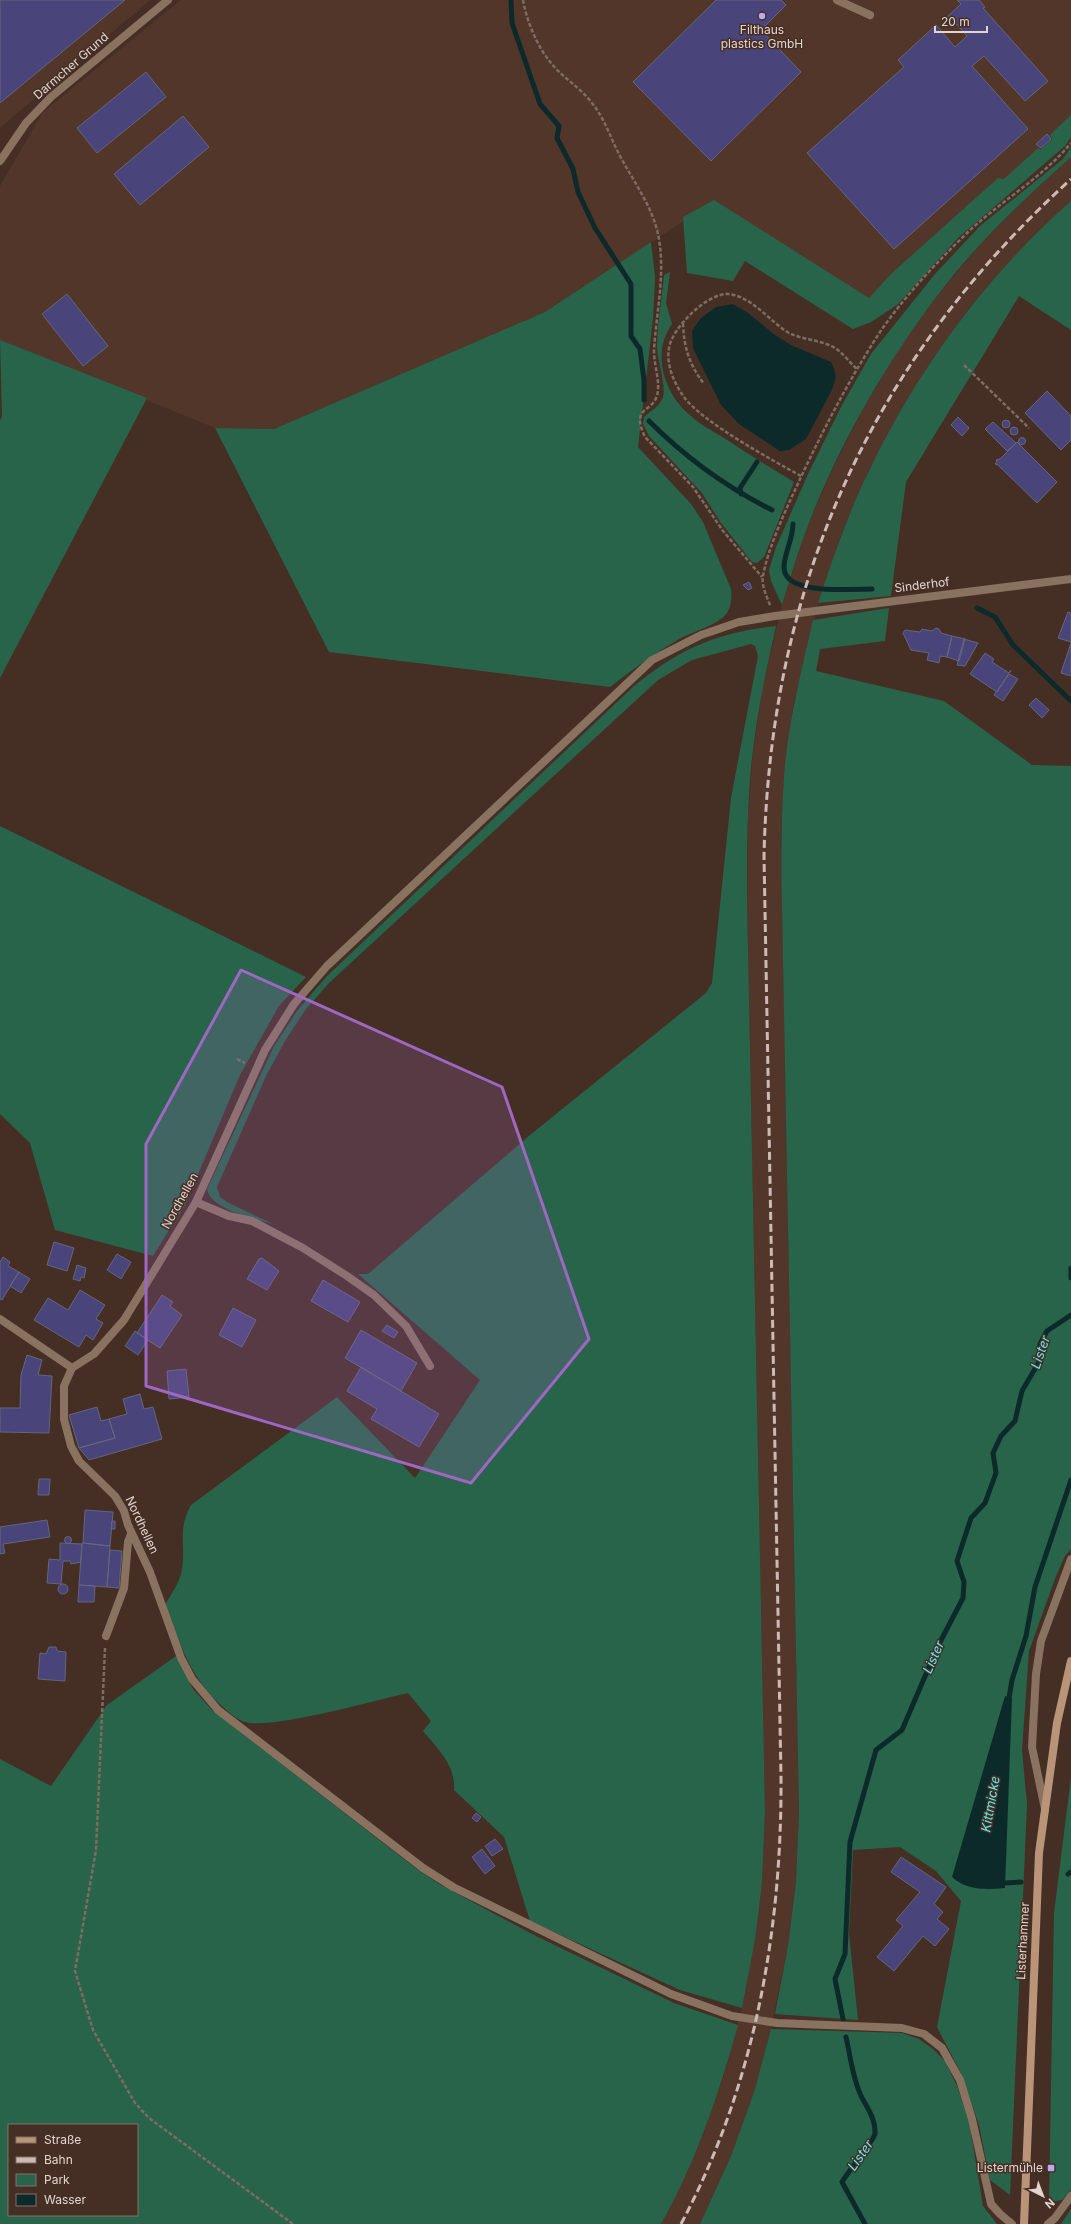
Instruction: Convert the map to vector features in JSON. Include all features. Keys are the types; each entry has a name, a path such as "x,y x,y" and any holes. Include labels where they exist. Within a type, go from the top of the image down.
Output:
{"main road":[{"name":"Listerhammer","path":"1024,2224 1039,1860 1057,1722 1071,1661"}],"street":[{"name":"Darmcher Grund","path":"0,161 26,123 51,97 168,0"},
{"path":"837,0 870,15"},
{"name":"Sinderhof","path":"217,1155 265,1050 294,1004 327,966 652,660 701,635 739,622 775,616 1071,579"},
{"name":"Nordhellen","path":"217,1155 196,1202 124,1320 94,1354 72,1368 64,1386 64,1419 71,1446 79,1461 115,1496 124,1511 131,1534 150,1572 181,1658 192,1679 218,1710 423,1868 453,1887 671,1994 732,2016 777,2023 902,2028 924,2034 942,2048 962,2087 972,2119 991,2204 1012,2224"},
{"path":"196,1202 229,1216 252,1221 303,1248 347,1276 374,1295 406,1326 430,1366"},
{"path":"0,1319 72,1368"},
{"path":"106,1636 124,1588 128,1542 131,1534"},
{"path":"1045,1810 1032,1747 1036,1674 1041,1641 1071,1559"},
{"path":"1048,2224 1055,2218 1071,2196"}],"path":[{"path":"523,0 530,25 551,64 592,103 604,120 618,154 652,214 657,232 660,285 654,356 658,390 652,404 641,414 639,419 640,427 645,437 702,498 723,531 762,577 765,593 775,616"},
{"path":"762,577 788,505 830,415 883,328 915,287 966,234 999,205 1041,173 1071,143"},
{"path":"801,476 724,430 697,411 684,398 675,382 670,367 668,349 672,337 699,307 715,296 728,294 741,297 789,332 835,348 858,369"},
{"path":"683,323 687,356 704,384"},
{"path":"964,365 1029,428"},
{"path":"106,1636 96,1850 75,1971 92,2030 135,2103 149,2118 293,2224"}],"highlighted area":[{"path":"241,970 502,1087 589,1339 471,1483 146,1386 146,1144"}],"shaded area":[{"path":"0,0 150,0 0,128"},
{"path":"181,0 1071,0 1071,122 869,299 714,201 545,312 274,429 215,428 0,340 0,186 43,112"},
{"path":"1071,157 1071,201 1015,257 975,303 934,357 901,410 869,470 843,530 818,603 794,701 784,775 781,838 799,1812 796,1881 788,1946 771,2029 754,2092 731,2156 700,2224 661,2224 702,2138 723,2078 742,2008 755,1940 762,1883 765,1811 747,897 748,815 753,751 763,686 782,605 804,535 832,470 862,411 897,352 937,295 979,246 1026,198"}],"green space":[{"path":"1071,115 1071,137 1065,146 958,238 897,305 871,322 853,329 745,261 733,281 687,273 683,217 714,200 869,298 892,273 998,178 1004,179 1038,148 1040,150 1052,139 1050,135"},
{"path":"1071,147 1071,157 1001,223 952,277 917,324 879,381 846,442 817,504 795,561 782,605 771,581 769,570 776,547 808,474 842,405 871,354 935,274 980,226 1063,159"},
{"path":"1071,201 1071,330 1019,296 906,482 891,596 818,603 854,503 888,433 909,397 956,326 983,292 1040,230"},
{"path":"651,242 655,277 653,319 638,447 691,504 703,522 731,589 731,601 727,613 716,622 670,644 610,687 329,652 215,428 274,429 545,312"},
{"path":"670,272 666,303 672,324 666,335 662,348 662,360 668,385 674,396 682,407 698,422 794,482 764,557 757,563 752,562 721,523 702,493 649,436 643,424 644,417 658,406 662,400 664,392 657,339 664,275"},
{"path":"0,340 147,398 0,678 0,421 2,416"},
{"path":"889,608 885,641 820,649 816,671 944,701 1032,765 1071,766 1071,1549 1065,1556 1056,1576 1029,1651 1022,1750 1027,1804 1010,2195 990,2180 979,2125 961,2073 937,2027 961,1901 936,1871 900,1847 853,1850 849,1934 858,2020 775,2014 788,1946 796,1881 799,1812 781,858 784,776 792,717 813,620"},
{"path":"776,626 755,734 751,768 748,824 747,897 765,1811 762,1883 755,1940 742,2008 680,1990 530,1921 504,1837 454,1790 452,1773 445,1758 423,1731 431,1721 408,1693 324,1713 277,1722 258,1723 242,1721 233,1716 212,1696 194,1673 165,1605 181,1574 184,1522 191,1505 337,1397 415,1478 480,1380 358,1274 368,1274 530,1135 706,993 712,983 731,798 758,656 755,646 751,644 692,660 658,680 330,982 306,1009 285,1041 266,1076 217,1187 220,1197 227,1202 275,1225 246,1217 225,1208 216,1203 210,1196 207,1189 274,1046 297,1011 327,976 633,687 666,662 699,645 735,633"},
{"path":"0,826 306,977 279,1006 240,1075 185,1205 153,1256 55,1230 30,1143 0,1114"},
{"path":"176,1656 193,1689 212,1710 414,1867 439,1884 532,1934 674,2003 738,2025 706,2127 674,2200 661,2224 0,2224 0,1759 51,1786 107,1705"},
{"path":"1071,1777 1071,2190 1062,2200 1049,2202 1054,1913"},
{"path":"771,2029 902,2033 919,2039 933,2049 945,2061 957,2086 969,2121 983,2206 997,2224 700,2224 731,2156 754,2092"},
{"path":"1071,2209 1071,2224 1061,2224"}],"water":[{"path":"733,304 748,313 775,335 791,345 831,362 834,369 836,377 832,390 806,439 789,450 780,451 739,424 721,405 693,348 692,331 700,319 716,307"},
{"path":"1005,1696 1012,1698 1005,1888 991,1889 970,1887 952,1877"}],"building":[{"path":"0,0 125,0 0,103"},
{"path":"716,0 781,0 786,5 761,30 801,72 711,161 633,82"},
{"path":"957,0 979,0 985,7 983,8 1048,81 1025,101 984,56 972,66 1028,129 894,249 807,153 904,67 898,60 936,25 955,47 967,36 949,16 947,17 961,4"},
{"path":"146,72 166,97 97,153 77,128"},
{"path":"183,116 209,147 140,205 114,174"},
{"path":"1047,134 1051,139 1041,148 1036,144"},
{"path":"67,294 108,346 83,366 42,314"},
{"path":"1047,391 1071,416 1071,440 1061,450 1025,413"},
{"path":"958,417 969,428 962,436 951,425"},
{"path":"1004,420 1008,420 1010,424 1008,428 1004,428 1002,426 1002,422"},
{"path":"993,422 1016,443 1007,451 985,429"},
{"path":"1012,427 1016,427 1018,431 1016,435 1012,435 1010,433 1010,429"},
{"path":"1022,437 1025,438 1025,444 1022,445 1019,444 1018,441 1019,438"},
{"path":"1017,442 1057,482 1037,503 998,465 995,464 997,462 996,460 1000,459"},
{"path":"749,582 752,588 748,590 743,585"},
{"path":"1068,612 1071,613 1071,642 1058,638"},
{"path":"936,628 939,629 941,633 952,636 947,657 940,656 939,663 927,660 929,653 911,650 903,633 905,630 920,632 922,629 932,631"},
{"path":"952,636 965,639 959,661 947,657"},
{"path":"964,639 978,643 965,666 957,665"},
{"path":"1071,643 1071,676 1061,673"},
{"path":"985,653 994,659 992,662 1009,673 1011,670 997,692 970,674"},
{"path":"1009,674 1018,679 1003,701 994,695"},
{"path":"1036,698 1049,710 1042,718 1029,705"},
{"path":"54,1242 74,1248 67,1271 47,1265"},
{"path":"117,1254 131,1262 121,1279 107,1270"},
{"path":"3,1257 10,1262 8,1266 19,1272 2,1300 0,1299 0,1262"},
{"path":"262,1258 279,1271 267,1290 247,1279 259,1259"},
{"path":"77,1265 86,1268 84,1278 81,1277 80,1281 73,1279"},
{"path":"19,1272 30,1279 21,1293 10,1286"},
{"path":"323,1280 360,1302 348,1322 311,1301"},
{"path":"80,1290 105,1305 96,1319 103,1323 93,1340 86,1335 79,1347 34,1320 48,1298 68,1310"},
{"path":"162,1295 173,1302 170,1306 182,1315 160,1348 137,1333"},
{"path":"233,1308 256,1320 242,1347 219,1335"},
{"path":"387,1325 398,1332 394,1338 382,1331"},
{"path":"361,1330 417,1363 401,1391 345,1358"},
{"path":"135,1331 148,1340 138,1355 125,1346"},
{"path":"27,1355 42,1360 38,1375 52,1376 49,1433 0,1432 0,1408 20,1408 21,1375"},
{"path":"361,1367 439,1414 419,1447 371,1419 377,1409 347,1391"},
{"path":"186,1369 189,1397 169,1399 167,1371"},
{"path":"140,1394 144,1409 153,1407 162,1439 89,1460 79,1448 115,1438 109,1419 127,1414 123,1399"},
{"path":"97,1407 101,1421 109,1419 115,1438 79,1448 69,1415"},
{"path":"39,1479 50,1479 49,1495 38,1495"},
{"path":"85,1510 113,1512 110,1546 83,1543"},
{"path":"47,1520 50,1537 3,1544 5,1553 0,1554 0,1527"},
{"path":"112,1521 115,1521 115,1529 111,1529"},
{"path":"68,1536 71,1537 71,1543 68,1544 65,1543 64,1540 65,1537"},
{"path":"60,1543 82,1544 81,1562 71,1564 70,1561 63,1561 61,1584 47,1583 49,1559 60,1560"},
{"path":"82,1543 110,1546 107,1587 79,1585"},
{"path":"110,1550 122,1551 119,1588 107,1587"},
{"path":"61,1584 65,1584 67,1585 67,1593 61,1594 58,1591 58,1587"},
{"path":"79,1585 95,1586 94,1602 78,1602"},
{"path":"49,1647 56,1647 57,1651 66,1652 65,1681 38,1679 40,1653 46,1654"},
{"path":"476,1813 481,1817 477,1822 472,1818"},
{"path":"495,1839 503,1849 492,1856 485,1846"},
{"path":"482,1849 495,1866 485,1874 472,1857"},
{"path":"901,1857 946,1887 934,1904 943,1912 937,1919 949,1929 935,1946 923,1936 894,1971 877,1957 903,1926 896,1920 920,1892 891,1872"}],"waterway":[{"path":"511,0 512,23 540,104 559,126 557,138 573,169 578,192 595,228 631,284 631,336 640,349 644,380 644,400"},
{"path":"649,421 677,447 722,481 772,510"},
{"path":"741,494 740,488 757,462"},
{"path":"793,524 792,535 784,566 786,576 794,582 820,589 872,589"},
{"path":"977,608 995,617 1013,645 1071,701"},
{"name":"Lister","path":"1071,1268 1071,1278"},
{"name":"Lister","path":"843,2019 835,1979 845,1954 850,1842 876,1750 902,1730 938,1646 963,1598 964,1582 957,1561 971,1518 985,1503 996,1473 993,1453 1001,1436 1015,1421 1022,1391 1039,1362 1040,1344 1047,1331 1071,1315"},
{"path":"1008,1704 1012,1680 1026,1636 1035,1587 1071,1480"},
{"name":"Kittmicke","path":"999,1879 1005,1883 1021,1882"},
{"name":"Lister","path":"846,2037 857,2084 861,2096 872,2116 875,2128 874,2137 842,2182 865,2224"}],"railway":[{"path":"681,2224 706,2172 728,2118 745,2063 759,2007 769,1950 776,1893 780,1835 781,1777 764,856 771,757 786,662 811,571 844,484 887,402 939,324 1000,250 1071,179"}],"place":[{"name":"Filthaus plastics GmbH","path":"762,16"},
{"name":"Listermühle","path":"1051,2168"}]}
